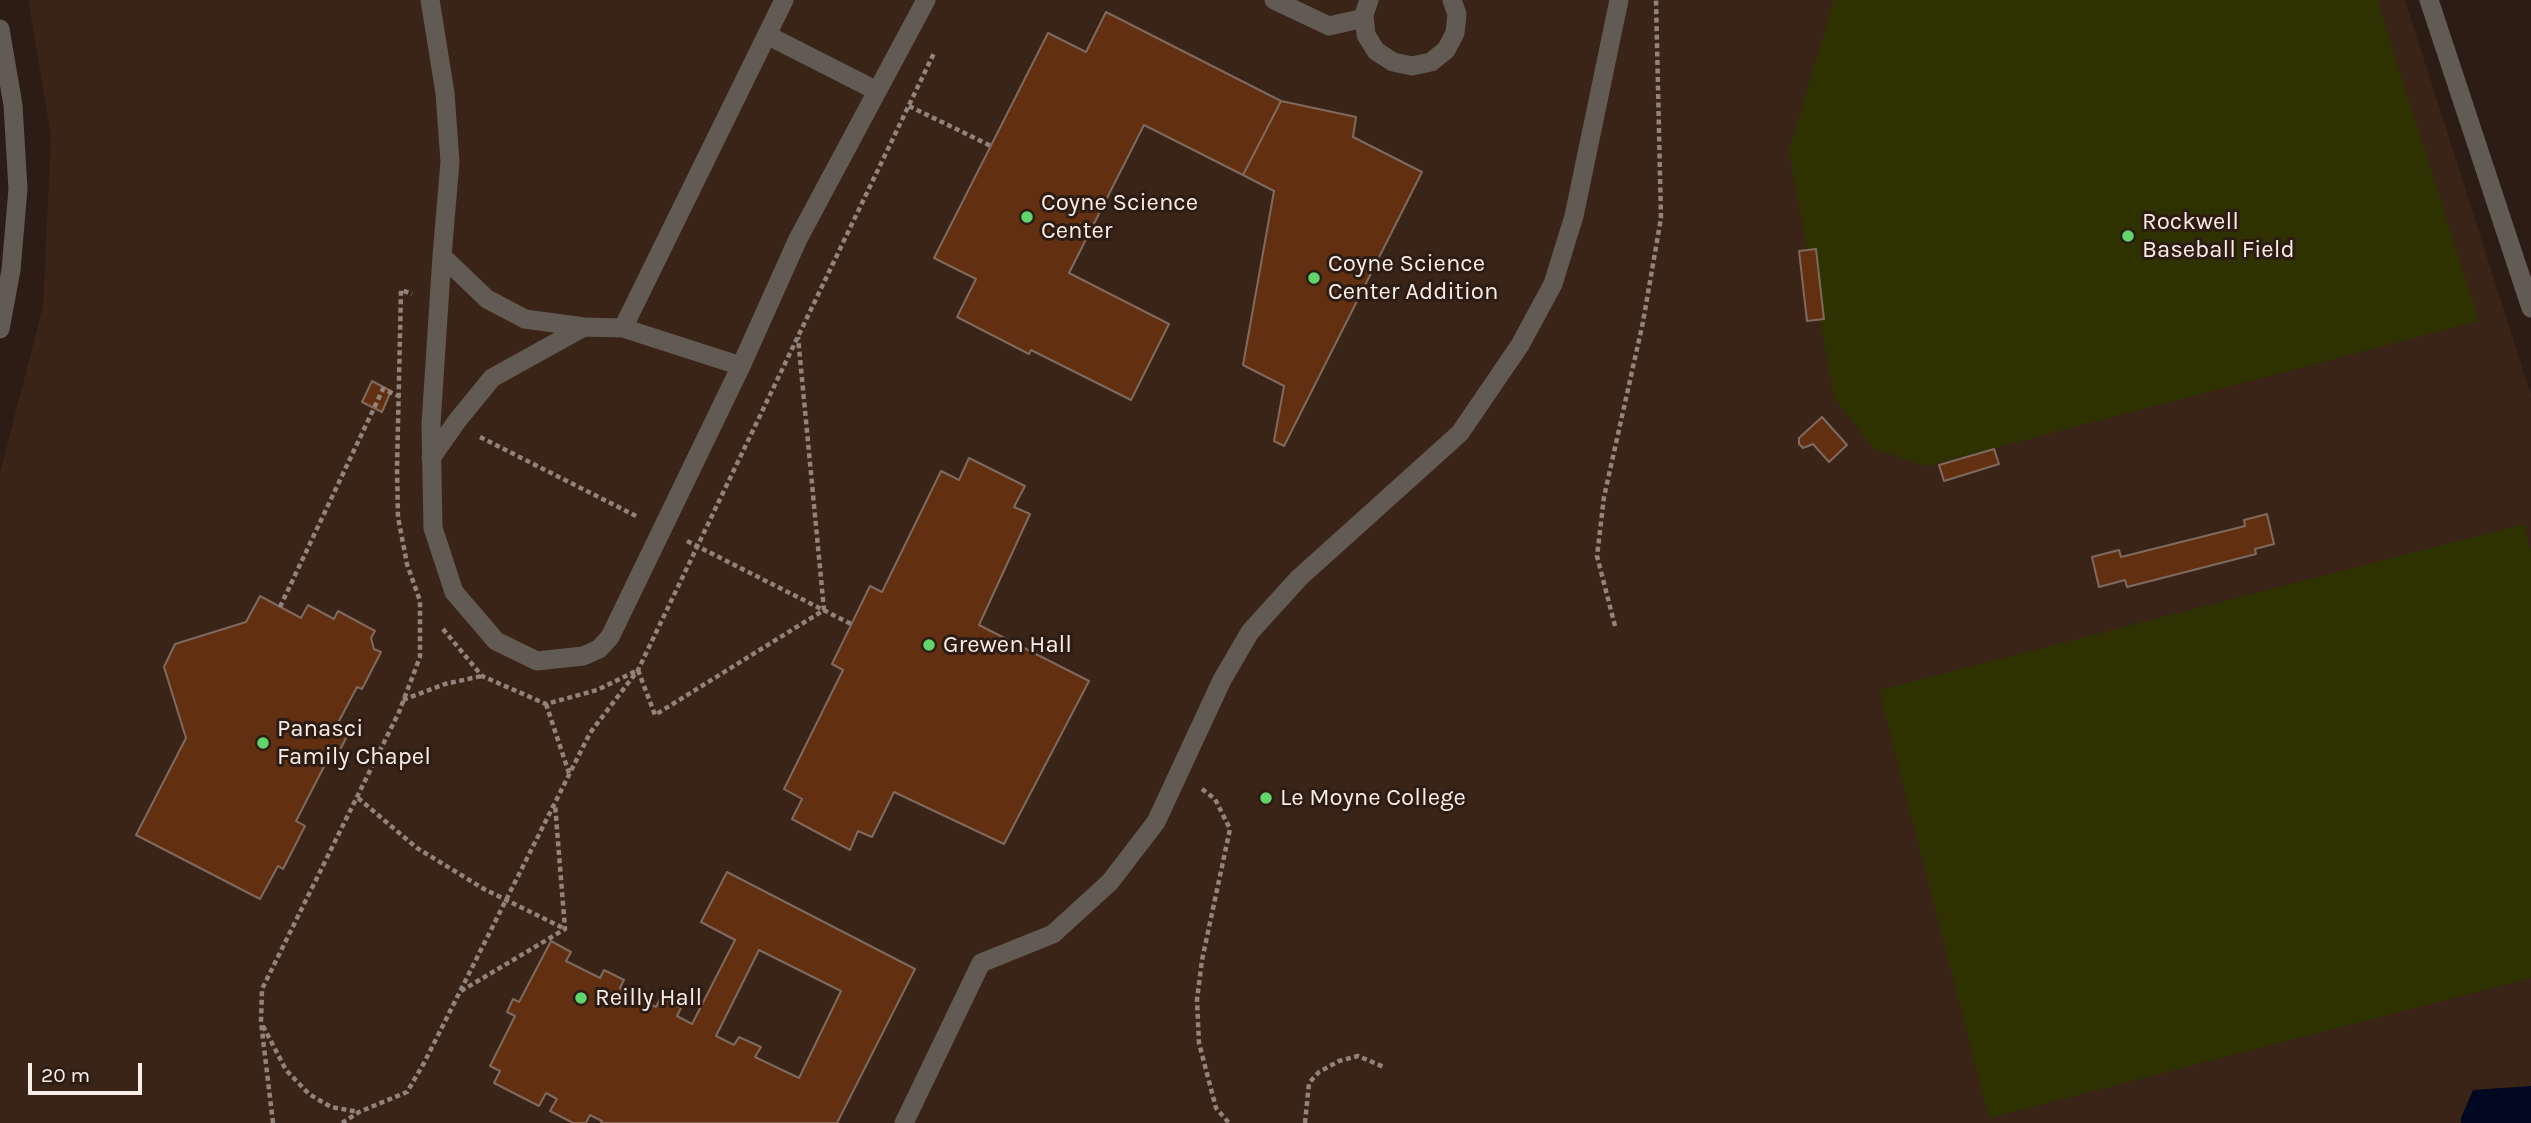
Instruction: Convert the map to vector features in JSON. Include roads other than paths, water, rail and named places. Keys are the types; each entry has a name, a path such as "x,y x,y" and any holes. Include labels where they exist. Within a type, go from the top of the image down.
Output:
{"street":[{"path":"430,0 445,93 450,162 432,412 433,528 454,592 496,641 537,662 583,656 599,649 610,637 741,366 798,239 926,0"},
{"path":"623,328 784,0"},
{"path":"1273,0 1329,26 1366,9 1366,35 1376,51 1392,62 1412,66 1431,62 1446,50 1455,33 1457,14 1452,0"},
{"path":"904,1123 981,963 1053,934 1111,882 1156,822 1222,680 1250,632 1299,578 1460,433 1520,345 1553,284 1574,216 1619,0"},
{"path":"2429,0 2531,308"},
{"path":"0,29 13,105 0,329"},
{"path":"767,35 877,91"},
{"path":"442,256 487,299 526,319 584,327 623,328 741,366"},
{"path":"431,458 492,378 584,327"}],"water":[{"path":"2531,1086 2531,1123 2461,1123 2473,1090"}],"place":[{"name":"Coyne Science Center","path":"1027,217"},
{"name":"Rockwell Baseball Field","path":"2128,236"},
{"name":"Coyne Science Center Addition","path":"1314,278"},
{"name":"Grewen Hall","path":"929,645"},
{"name":"Panasci Family Chapel","path":"263,743"},
{"name":"Le Moyne College","path":"1266,798"},
{"name":"Reilly Hall","path":"581,998"}]}
